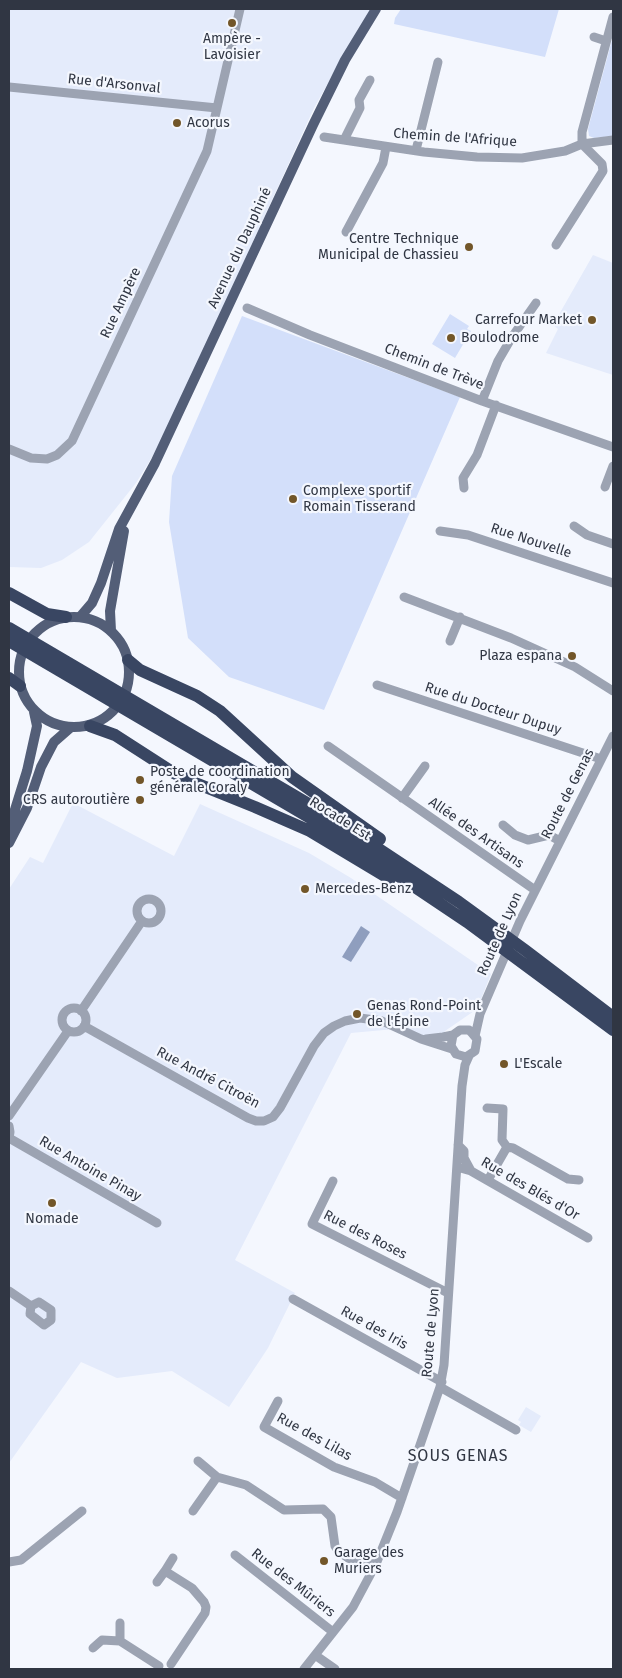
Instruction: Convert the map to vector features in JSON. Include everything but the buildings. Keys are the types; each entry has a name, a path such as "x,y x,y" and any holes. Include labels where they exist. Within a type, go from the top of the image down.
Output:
{"highway":[{"path":"9,594 47,614 66,617"},
{"name":"Rocade Est","path":"9,628 279,786 386,853 459,902 613,1017"},
{"name":"Rocade Est","path":"9,641 324,826 467,922 613,1030"},
{"path":"128,660 140,670 197,696 220,711 292,777 457,893 459,902"},
{"path":"13,674 20,686"},
{"path":"90,726 115,735 174,774 310,831 456,920 467,922"}],"main road":[{"name":"Avenue du Dauphiné","path":"80,617 92,603 101,584 118,529 155,463 345,60 376,9"},
{"name":"Avenue du Dauphiné","path":"112,631 110,611 114,581 124,530 134,502"},
{"path":"13,674 29,640 40,628 52,621 66,617 80,617 97,622 112,631 122,644 128,660 129,677 125,693 117,708 105,719 90,726 70,728 51,724 34,712 25,700 20,686"},
{"path":"9,829 20,796 37,726 34,712"},
{"path":"9,843 27,808 41,766 54,742 70,728"}],"street":[{"name":"Rue Ampère","path":"9,450 31,458 47,459 57,455 72,441 202,164 207,151 240,9"},
{"path":"556,245 603,171 602,164 582,144 582,132 613,17"},
{"path":"594,37 606,41"},
{"path":"416,150 438,62"},
{"path":"344,140 360,108 359,100 370,80"},
{"name":"Rue d'Arsonval","path":"9,87 217,108"},
{"name":"Chemin de l'Afrique","path":"324,137 386,147 477,157 522,158 565,151 582,144 613,140"},
{"path":"346,232 383,163 386,147"},
{"path":"482,400 498,361 536,303"},
{"name":"Chemin de Trève","path":"247,308 310,335 496,406 613,447"},
{"path":"464,488 463,478 477,455 496,406"},
{"path":"605,487 613,466"},
{"path":"574,526 587,535 613,544"},
{"name":"Rue Nouvelle","path":"440,531 468,535 613,583"},
{"path":"404,597 460,617 576,667 613,691"},
{"path":"450,642 460,617"},
{"name":"Rue du Docteur Dupuy","path":"377,685 601,759"},
{"name":"Route de Genas","path":"547,865 613,736"},
{"name":"Allée des Artisans","path":"328,746 535,890"},
{"path":"402,798 425,766"},
{"path":"504,825 514,835 528,840 549,836 560,841"},
{"name":"Route de Lyon","path":"476,1036 480,1014 520,921 547,865"},
{"path":"81,1011 142,921"},
{"path":"72,1008 81,1011 86,1019 84,1026 78,1032 68,1031 62,1022 64,1013 72,1008"},
{"name":"Route de Lyon","path":"462,1030 480,1014"},
{"name":"Rue André Citroën","path":"84,1026 256,1121 273,1117 280,1108 314,1046 324,1033 334,1026 356,1019 382,1021 454,1052"},
{"path":"421,1039 453,1035 462,1030 469,1030 476,1036 477,1047 469,1056 462,1056 454,1052 451,1042 453,1035"},
{"path":"9,1116 68,1031"},
{"name":"Route de Lyon","path":"454,1052 462,1086"},
{"name":"Route de Lyon","path":"304,1669 353,1607 376,1564 402,1498 441,1384 444,1365 462,1086 465,1065 469,1056"},
{"path":"488,1108 503,1109 502,1140 507,1147 513,1148 568,1179 579,1180"},
{"path":"9,1126 9,1138"},
{"name":"Rue Antoine Pinay","path":"9,1138 157,1223"},
{"path":"456,1186 473,1172 464,1158 464,1151 458,1145"},
{"path":"488,1180 507,1147"},
{"name":"Rue des Blés d'Or","path":"457,1168 473,1172 488,1180 588,1238"},
{"name":"Rue des Roses","path":"333,1182 312,1224 448,1293"},
{"path":"9,1291 31,1306"},
{"name":"Rue des Iris","path":"293,1299 441,1384 516,1430"},
{"name":"Rue des Lilas","path":"278,1401 264,1427 334,1467 375,1482 402,1498"},
{"path":"198,1461 217,1477 246,1485 284,1510 323,1509 331,1517 335,1546 338,1551 354,1562 376,1564"},
{"path":"193,1511 217,1477"},
{"path":"9,1562 21,1560 82,1511"},
{"name":"Rue des Mûriers","path":"235,1555 333,1632"},
{"path":"157,1582 173,1558"},
{"path":"93,1648 102,1640 120,1641 158,1667 165,1663 174,1667 206,1607 192,1588 165,1571"},
{"path":"120,1623 120,1641"},
{"path":"315,1656 335,1669"}],"shaded area":[{"path":"9,9 372,9 358,29 314,108 162,441 136,483 89,542 62,560 41,568 9,567"},
{"path":"401,9 559,9 545,57 394,24 395,18"},
{"path":"613,36 613,136 594,138 589,136 588,129"},
{"path":"593,255 613,263 613,375 546,353 558,329 553,325"},
{"name":"Boulodrome","path":"450,314 469,326 467,329 471,331 455,358 432,344"},
{"name":"Complexe sportif Romain Tisserand","path":"242,316 460,397 324,710 229,677 188,638 169,522 172,476"},
{"path":"73,803 174,856 200,804 309,853 351,878 491,974 477,1009 445,1031 442,1042 395,1029 351,1033 235,1260 295,1293 268,1348 229,1407 172,1371 117,1378 81,1362 9,1463 9,889 30,857 43,863"},
{"path":"361,926 370,932 351,962 342,957"},
{"path":"526,1407 541,1416 531,1432 519,1425 521,1422 518,1420"}],"place":[{"name":"Ampère - Lavoisier","path":"232,23"},
{"name":"Acorus","path":"177,123"},
{"name":"Centre Technique Municipal de Chassieu","path":"469,247"},
{"name":"Carrefour Market","path":"592,320"},
{"name":"Boulodrome","path":"451,338"},
{"name":"Complexe sportif Romain Tisserand","path":"293,499"},
{"name":"Plaza espana","path":"572,656"},
{"name":"Poste de coordination générale Coraly","path":"140,780"},
{"name":"CRS autoroutière","path":"140,800"},
{"name":"Mercedes-Benz","path":"305,889"},
{"name":"Genas Rond-Point de l'Épine","path":"357,1014"},
{"name":"L'Escale","path":"504,1064"},
{"name":"Nomade","path":"52,1203"},
{"name":"Garage des Muriers","path":"324,1561"}],"district":[{"name":"SOUS GENAS","path":"458,1457"}]}
